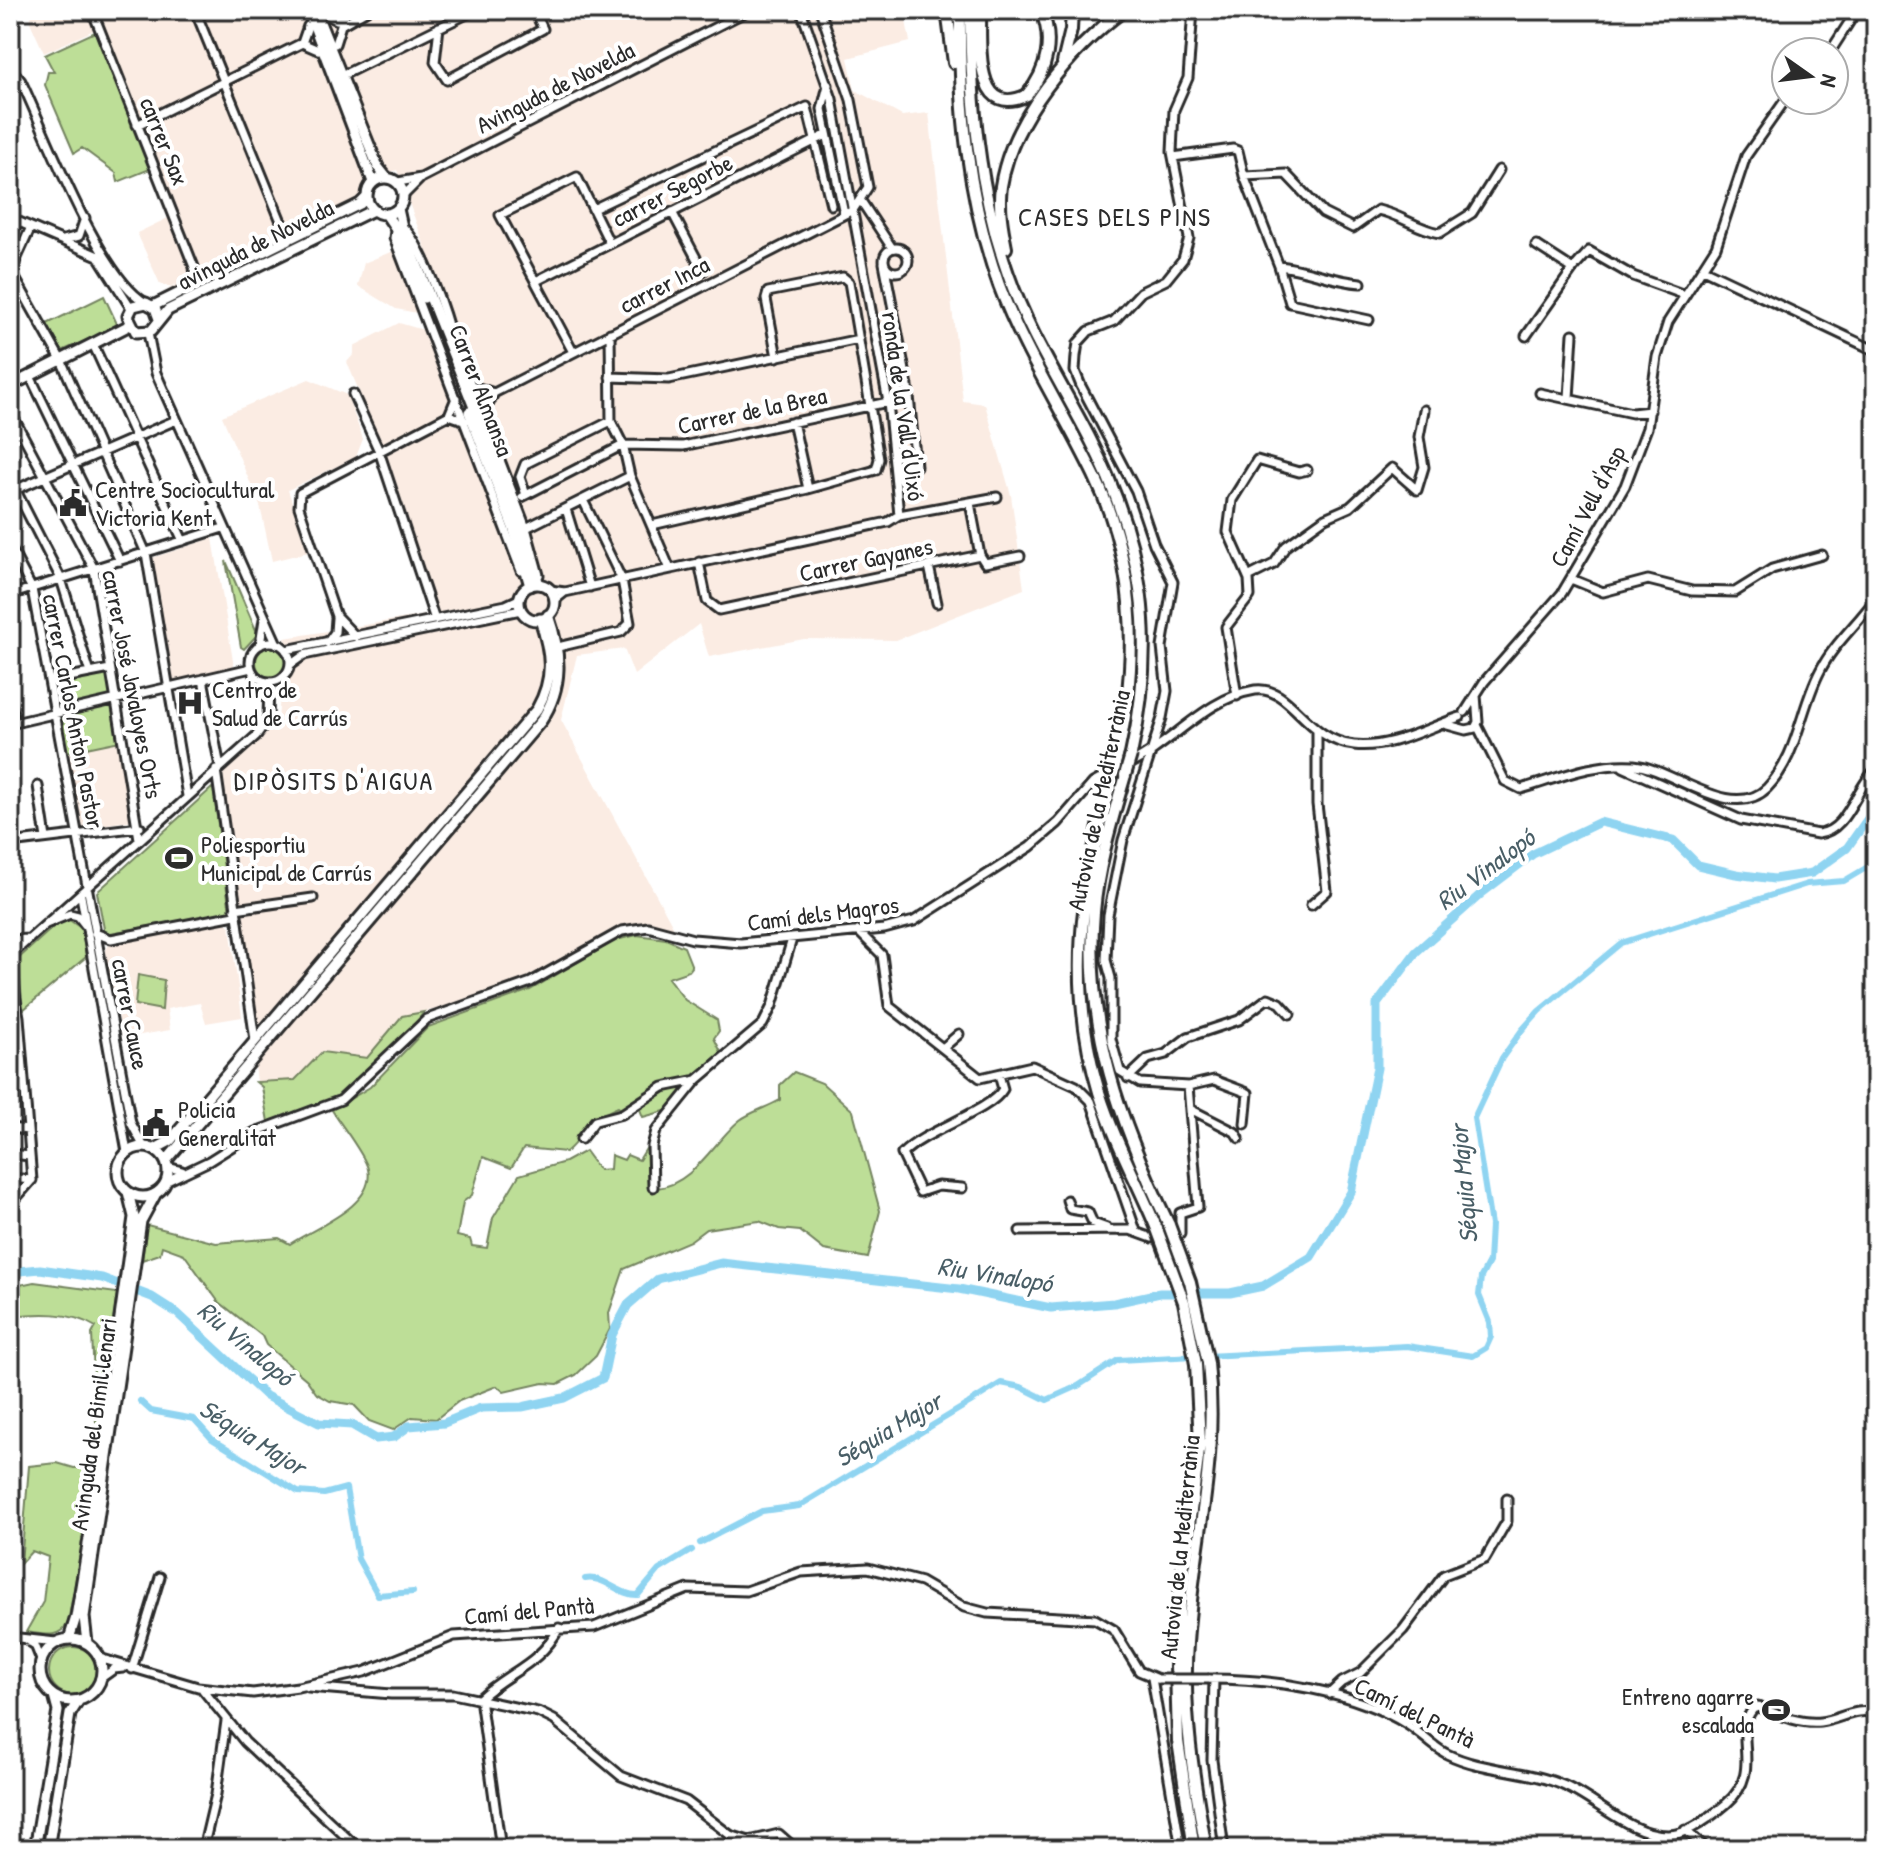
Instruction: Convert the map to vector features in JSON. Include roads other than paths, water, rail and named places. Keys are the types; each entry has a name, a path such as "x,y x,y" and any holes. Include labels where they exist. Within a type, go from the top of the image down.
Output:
{"highway":[{"path":"947,10 969,197 984,256 1007,304"},
{"name":"Autovia de la Mediterrània","path":"960,10 961,89 969,171 984,238 1007,304 1040,377 1096,479 1122,548 1131,604 1128,706 1082,904 1083,1011 1099,1093 1157,1229 1184,1302 1196,1364 1200,1443 1177,1637 1177,1709 1194,1849"},
{"name":"Autovia de la Mediterrània","path":"970,10 981,171 1000,248 1019,301 1111,481 1133,547 1145,631 1142,693 1131,755 1095,903 1096,1008 1115,1101 1169,1225 1190,1282 1208,1363 1212,1455 1187,1642 1186,1701 1206,1849"},
{"path":"980,10 983,80 994,95 1011,100 1027,95 1034,87 1047,58 1049,36 1041,10"},
{"path":"1061,69 1070,38 1072,10"},
{"path":"1019,301 1001,218 1001,185 1016,141 1061,69 1081,45 1124,10"}],"main road":[{"path":"308,10 373,182 367,197 373,210 386,214 398,209"},
{"path":"319,11 378,167 386,177 398,182 403,196 398,209 399,228 451,349 534,581 553,595 544,617 552,658 549,681 537,709 170,1141 127,1152 118,1171 128,1192 139,1197 155,1195 167,1181 167,1164 541,721 555,693 558,647 544,617"},
{"path":"373,182 386,177"},
{"name":"avinguda de Novelda","path":"150,304 196,287 360,204 367,197"},
{"name":"avinguda de Novelda","path":"159,319 168,310 373,210"},
{"name":"Carrer Almansa","path":"386,214 399,228 534,581"},
{"path":"150,304 159,319 148,333 139,333 130,325 131,308 150,304"},
{"path":"10,386 130,325"},
{"path":"534,581 520,604 530,618 544,617"},
{"path":"150,1148 167,1164"},
{"name":"Avinguda del Bimil·lenari","path":"87,1643 84,1617 119,1355 133,1208 128,1192"},
{"name":"Avinguda del Bimil·lenari","path":"69,1639 87,1556 145,1209 155,1195"},
{"path":"35,1849 58,1711 54,1696 42,1682 41,1660 56,1642 69,1639 87,1643 99,1658 100,1679 70,1714 48,1849"},
{"path":"54,1696 79,1700"}],"street":[{"name":"carrer Sax","path":"92,10 194,267 196,287"},
{"path":"195,10 289,241"},
{"path":"335,44 337,30 347,20 367,10"},
{"path":"347,73 475,10"},
{"path":"439,27 435,62 447,80 543,29 534,10"},
{"name":"Avinguda de Novelda","path":"398,182 421,178 749,10"},
{"path":"820,10 849,95 868,187 853,210"},
{"path":"1193,10 1188,78 1174,110 1173,157 1189,238 1188,249 1166,280 1141,292 1114,321 1089,331 1078,343 1075,371 1136,491 1154,544 1173,582 1162,647 1167,691 1123,840 1106,941 1111,978 1111,1039 1120,1071 1128,1078 1157,1086 1188,1086 1214,1080 1248,1093 1245,1124"},
{"path":"1840,36 1857,10"},
{"path":"319,11 337,20 347,20"},
{"name":"ronda de la Vall d'Uixó","path":"553,595 888,522 899,515 888,402 832,99 800,12"},
{"path":"137,125 302,43 308,26"},
{"path":"302,43 318,50"},
{"path":"10,67 18,77 85,216 123,281 150,304"},
{"path":"842,75 828,82 822,109 844,214"},
{"path":"10,96 18,77"},
{"path":"832,99 849,95"},
{"path":"593,209 807,107 831,205"},
{"name":"Camí Vell d'Asp","path":"1462,718 1476,693 1571,579 1625,486 1643,443 1661,342 1685,295 1716,247 1746,156 1774,116"},
{"name":"carrer Segorbe","path":"536,281 826,135"},
{"path":"1173,157 1233,149 1238,151 1244,176 1290,303 1369,320"},
{"path":"1244,176 1286,174 1323,213 1353,228 1378,210 1391,212 1417,229 1440,233 1472,213 1499,170"},
{"path":"573,352 500,215 577,177 610,244"},
{"name":"Avinguda de Novelda","path":"403,196 421,178"},
{"path":"861,201 892,248"},
{"name":"carrer Inca","path":"494,393 853,210"},
{"path":"672,212 703,271"},
{"path":"62,240 79,236 85,227 85,216"},
{"path":"10,218 98,256 131,308"},
{"path":"31,227 10,272 61,360 146,553 187,796"},
{"path":"399,228 410,232 452,335 537,560 534,581 521,571 457,396 394,238 399,228"},
{"path":"1536,245 1573,269"},
{"path":"888,289 906,267 907,256 903,250 892,248 886,252 884,263 888,289 908,386 916,466 897,471"},
{"path":"1526,336 1589,251 1633,276 1685,295"},
{"path":"884,263 888,270 900,271"},
{"path":"1279,266 1306,268 1336,281 1361,283"},
{"path":"1703,269 1872,349"},
{"path":"652,525 876,470 879,459 849,282 837,275 768,292 766,299 777,357"},
{"path":"10,285 21,290"},
{"path":"148,333 156,373 176,420 223,528 277,644 286,650 290,665"},
{"path":"610,333 611,421 623,445 630,476 670,569"},
{"path":"1569,398 1573,334"},
{"path":"451,349 452,335"},
{"path":"610,377 669,379 859,339"},
{"path":"441,357 442,341"},
{"path":"93,344 183,541"},
{"path":"30,376 120,561"},
{"path":"472,386 494,393 484,416"},
{"path":"1540,393 1632,413 1650,411"},
{"path":"353,394 379,451 435,620"},
{"path":"327,643 335,632 336,616 299,499 306,488 449,415 457,396"},
{"name":"Carrer de la Brea","path":"623,445 683,446 888,402"},
{"path":"1248,577 1274,564 1286,546 1325,518 1350,507 1392,468 1417,490 1424,467 1419,432 1424,410"},
{"name":"carrer José Javaloyes Orts","path":"10,411 94,569 140,827 139,839"},
{"path":"449,415 466,421"},
{"path":"13,490 176,420"},
{"path":"526,495 520,477 525,464 611,421"},
{"path":"793,422 808,489"},
{"path":"516,500 623,445"},
{"path":"1237,696 1226,627 1247,604 1248,577 1228,532 1232,500 1257,460 1299,472 1307,470"},
{"path":"526,528 630,476"},
{"path":"10,479 61,579 90,673"},
{"path":"899,515 997,497"},
{"path":"558,647 627,629 630,617 622,580 583,500"},
{"path":"970,503 980,555"},
{"path":"566,509 590,587"},
{"path":"10,595 223,528"},
{"name":"carrer Carlos Anton Pastor","path":"10,547 32,589 77,835 84,890"},
{"name":"Carrer Gayanes","path":"699,562 707,601 715,610 980,555 985,563 1020,556"},
{"path":"1571,579 1603,592 1648,580 1692,591 1735,592 1772,569 1822,555"},
{"path":"929,566 937,603"},
{"path":"1462,718 1487,745 1505,781 1521,789 1605,764 1653,770 1717,796 1754,796 1766,789 1788,756 1821,669 1847,631 1876,598"},
{"path":"265,616 260,645 251,657 251,668 260,679 269,682 283,677 290,665 304,655 520,604"},
{"path":"286,650 520,604"},
{"path":"336,616 356,637"},
{"path":"260,645 277,644"},
{"path":"10,696 13,723 251,668"},
{"path":"49,681 110,669"},
{"path":"203,679 255,1040"},
{"path":"10,956 264,725 270,709 269,682"},
{"name":"Camí dels Magros","path":"167,1181 182,1171 209,1161 255,1132 341,1100 427,1019 531,982 622,931 648,927 711,942 792,939 905,925 946,904 1045,835 1093,783 1151,753 1204,712 1237,696 1263,690 1277,693 1317,732 1350,745 1372,745 1462,718"},
{"path":"1474,728 1476,693"},
{"path":"1462,718 1475,714"},
{"path":"1311,905 1327,891 1317,804 1317,732"},
{"path":"1617,766 1741,820 1818,834 1828,833 1838,825 1869,775 1876,769"},
{"path":"38,786 46,838"},
{"path":"10,828 11,843 140,827"},
{"name":"carrer Cauce","path":"84,890 127,1152"},
{"path":"91,932 111,939 313,898"},
{"name":"carrer Cauce","path":"46,924 70,914 82,920 91,932 131,1123 150,1148"},
{"path":"858,931 882,955 889,1006 944,1047 976,1076 987,1078 1032,1066 1085,1092 1091,1101 1136,1231"},
{"path":"10,940 29,939"},
{"path":"653,1187 654,1135 697,1080 763,1024 780,983 792,939"},
{"path":"10,965 18,1011 32,1180 10,1205"},
{"path":"1128,1078 1148,1059 1166,1054 1188,1037 1239,1020 1268,998 1280,1003 1290,1014"},
{"path":"10,1018 18,1011"},
{"path":"944,1047 959,1034"},
{"path":"962,1188 938,1186 920,1192 902,1154 950,1121 997,1097 1003,1089 999,1075"},
{"path":"581,1139 595,1121 622,1114 663,1087 697,1080"},
{"path":"1020,1231 1110,1229 1136,1231 1152,1238 1180,1234 1180,1213 1198,1207 1188,1086"},
{"path":"1190,1109 1235,1132 1239,1138"},
{"path":"10,1128 28,1130"},
{"path":"10,1154 30,1156"},
{"path":"167,1164 182,1171"},
{"path":"10,1178 32,1180"},
{"path":"1067,1200 1070,1209 1088,1212 1093,1223 1110,1229"},
{"path":"1329,1694 1342,1682 1360,1673 1403,1630 1444,1575 1485,1559 1507,1521 1507,1499"},
{"name":"Camí del Pantà","path":"99,1658 198,1687 253,1693 301,1687 389,1664 454,1636 594,1627 688,1589 746,1591 801,1572 868,1568 921,1582 964,1607 987,1613 1095,1619 1114,1630 1139,1671 1155,1678 1247,1679 1329,1694 1365,1705 1406,1724 1449,1755 1562,1784 1644,1831 1670,1835 1685,1830"},
{"path":"100,1679 114,1669 129,1668 160,1577"},
{"path":"480,1698 501,1680 530,1664 559,1628"},
{"path":"10,1637 56,1642"},
{"path":"24,1638 35,1645 41,1660"},
{"path":"1155,1678 1181,1849"},
{"path":"1211,1679 1212,1760 1224,1849"},
{"path":"198,1687 216,1701 226,1721 359,1849"},
{"path":"301,1687 480,1698 554,1720 621,1776 686,1801 730,1835 749,1841 779,1834 796,1849"},
{"path":"480,1698 501,1849"},
{"path":"1707,1849 1685,1830 1726,1804 1746,1778 1747,1722 1753,1709 1758,1707 1808,1722 1823,1722 1856,1711 1876,1714"},
{"path":"203,1849 216,1794 226,1721"}],"waterway":[{"name":"Riu Vinalopó","path":"10,1272 40,1269 102,1278 152,1297 177,1313 266,1396 319,1423 352,1425 376,1439 394,1437 409,1426 444,1423 481,1408 522,1407 564,1398 603,1378 612,1335 628,1305 658,1279 721,1263 959,1289 1051,1308 1114,1303 1160,1293 1230,1293 1263,1286 1311,1257 1351,1192 1377,1068 1377,1004 1416,952 1482,893 1533,854 1600,822 1673,840 1698,865 1774,879 1812,873 1847,848 1876,807"},
{"name":"Séquia Major","path":"1206,1356 1407,1346 1473,1356 1486,1348 1491,1337 1490,1322 1479,1295 1481,1277 1489,1262 1491,1225 1474,1118 1502,1058 1522,1030 1539,1011 1621,943 1807,884 1844,881 1876,862"},
{"name":"Séquia Major","path":"969,1403 1001,1383 1021,1387 1047,1400 1078,1386 1118,1360 1195,1356"},
{"name":"Séquia Major","path":"140,1401 151,1411 194,1419 212,1439 298,1492 324,1494 346,1488 358,1559 378,1595 413,1592"},
{"name":"Séquia Major","path":"700,1543 762,1511 799,1506 966,1405"},
{"name":"Séquia Major","path":"585,1579 599,1580 638,1595 659,1570 692,1550"}],"place":[{"name":"Centre Sociocultural Victoria Kent","path":"73,503"},
{"name":"Centro de Salud de Carrús","path":"190,703"},
{"name":"Poliesportiu Municipal de Carrús","path":"179,858"},
{"name":"Policia Generalitat","path":"156,1123"},
{"name":"Entreno agarre escalada","path":"1776,1710"}],"district":[{"name":"CASES DELS PINS","path":"1115,216"},
{"name":"DIPÒSITS D'AIGUA","path":"334,780"}]}
